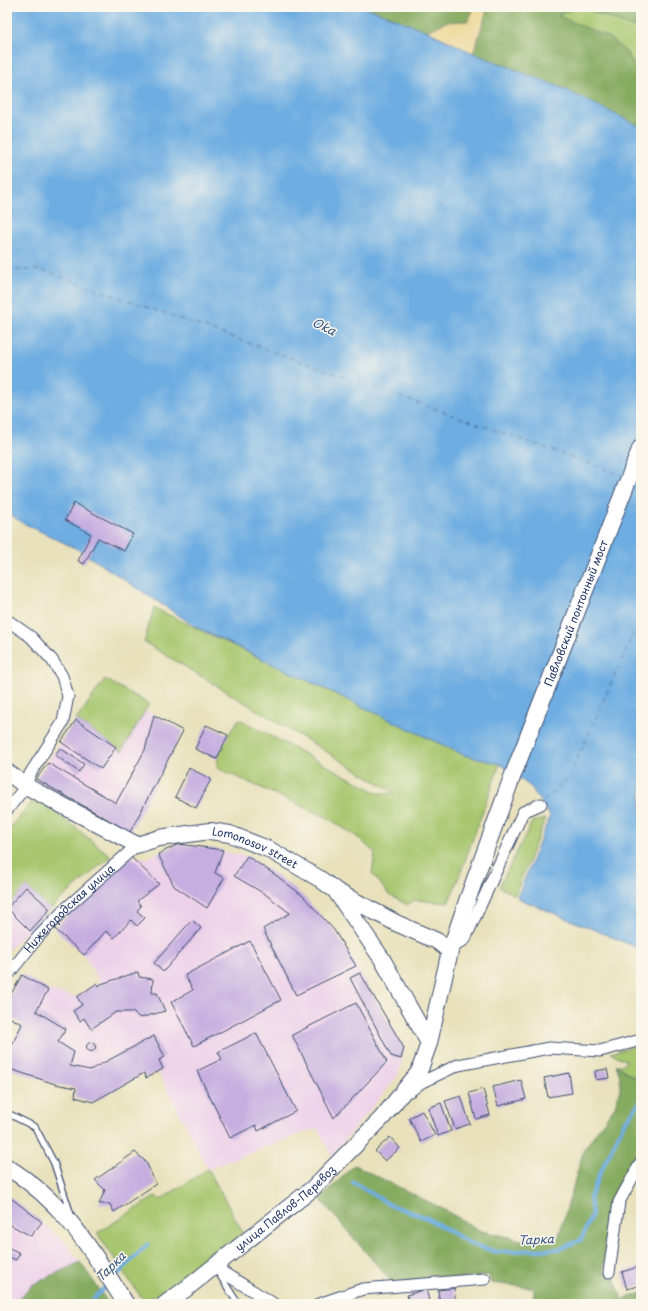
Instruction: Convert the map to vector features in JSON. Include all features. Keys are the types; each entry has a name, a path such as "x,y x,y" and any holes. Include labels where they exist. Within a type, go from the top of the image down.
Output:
{"main road":[{"name":"Павловский понтонный мост","path":"450,950 511,780 641,447"},
{"path":"7,772 26,786 137,845"},
{"name":"Lomonosov street","path":"137,845 159,838 210,831 230,834 254,843 287,859 335,890 382,959 429,1043"},
{"path":"335,890 396,924 437,941 450,950"},
{"name":"улица Павлов-Перевоз","path":"165,1304 312,1189 396,1103 420,1072 429,1043 450,950"},
{"path":"7,1167 20,1175 74,1224 86,1240 126,1304"}],"street":[{"path":"7,620 31,637 52,660 62,676 68,696 63,722 30,774 26,786 7,810"},
{"path":"450,950 465,939 523,812 541,804"},
{"name":"Нижегородская улица","path":"7,976 39,936 66,909 137,845"},
{"name":"улица Павлов-Перевоз","path":"396,1103 422,1082 458,1065 549,1048 600,1051 641,1040"},
{"path":"609,1272 618,1202 641,1162"},
{"path":"214,1267 274,1304"},
{"path":"319,1304 363,1289 485,1279"}],"lane":[{"path":"7,1113 35,1127 54,1163 74,1224"},
{"path":"214,1267 238,1304"}],"shaded area":[{"path":"145,710 183,731 130,832 36,779 76,720 121,751"},
{"path":"179,844 247,856 303,896 334,930 360,973 350,978 391,1056 403,1060 397,1077 332,1156 317,1128 208,1169 158,1071 163,1068 159,1060 165,1057 154,1036 90,1070 70,1066 73,1052 58,1042 66,1029 36,1011 48,990 77,997 82,1005 73,1012 80,1021 84,1018 91,1029 116,1012 132,1012 140,1018 165,1011 157,993 152,993 152,979 139,977 138,972 101,984 84,955 55,929 130,856 147,858"},
{"path":"26,887 50,909 7,951 7,908"},
{"path":"7,1195 65,1242 80,1262 32,1285 16,1304 7,1304"}],"green space":[{"path":"365,7 475,7 469,21 446,22 427,31"},
{"path":"488,7 575,7 558,16 608,37 626,52 636,70 641,68 641,127 562,88 473,53"},
{"path":"575,7 581,7 632,27 641,25 641,68 636,70 626,52 558,16"},
{"path":"581,7 641,7 641,25 632,27"},
{"path":"154,608 464,755 500,764 448,903 415,900 407,905 389,895 372,873 375,853 360,839 328,818 217,768 221,748 239,719 378,793 395,793 144,642"},
{"path":"105,679 149,704 122,751 76,720"},
{"path":"43,802 111,856 50,909 27,887 7,908 7,831 31,803"},
{"path":"545,819 515,895 499,887 532,822"},
{"path":"641,1044 641,1082 616,1065 622,1065 627,1061 611,1053"},
{"path":"616,1065 641,1082 641,1152 613,1202 603,1272 613,1274 622,1300 641,1293 641,1304 533,1304 534,1288 491,1283 489,1275 395,1286 320,1199 354,1165 441,1208 481,1231 522,1240 558,1239 584,1149 615,1106 620,1089 620,1076"},
{"path":"208,1169 243,1233 184,1280 171,1288 143,1300 97,1233 156,1196 160,1200"},
{"path":"80,1262 109,1304 16,1304 32,1285"}],"sand":[{"path":"475,7 488,7 473,53 427,31 446,22 468,21"}],"water":[{"name":"Oka","path":"7,7 365,7 427,31 473,53 562,88 641,127 641,949 517,898 550,816 531,787 500,764 464,755 198,628 79,550 21,522 7,512"}],"building":[{"path":"74,503 133,534 124,551 98,538 84,564 78,561 91,534 65,520"},
{"path":"154,715 183,731 130,832 36,779 48,763 116,803 145,750"},
{"path":"76,720 116,747 101,769 61,742"},
{"path":"206,725 228,735 217,759 195,749"},
{"path":"60,748 84,764 79,772 55,755"},
{"path":"189,768 211,779 196,808 175,797"},
{"path":"179,844 223,850 215,873 224,878 207,908 174,886 158,854"},
{"path":"130,856 159,884 137,901 141,906 137,911 145,918 137,926 131,920 114,938 106,931 84,955 55,929 84,897"},
{"path":"247,856 303,896 334,930 356,966 296,995 263,929 290,913 265,894 234,876"},
{"path":"26,887 50,909 30,931 7,908"},
{"path":"192,920 201,928 163,972 154,963"},
{"path":"250,941 281,1000 194,1046 171,1002 193,990 185,975"},
{"path":"138,972 139,977 153,979 152,993 157,993 165,1011 140,1018 132,1012 116,1012 91,1029 84,1018 80,1021 73,1011 82,1005 77,997 97,983 99,986 101,984"},
{"path":"360,973 404,1048 401,1059 391,1056 350,978"},
{"path":"22,975 48,990 36,1011 66,1029 58,1042 74,1052 70,1066 90,1070 154,1036 165,1057 159,1060 163,1069 146,1078 144,1073 93,1102 75,1097 76,1088 55,1084 7,1068 7,1040 13,1043 22,1024 7,1016 7,1001"},
{"path":"356,1003 387,1062 334,1118 292,1035"},
{"path":"256,1033 296,1111 258,1131 256,1125 230,1138 197,1071 222,1059 218,1052"},
{"path":"91,1042 96,1047 91,1052 86,1047"},
{"path":"607,1069 609,1078 596,1080 595,1071"},
{"path":"569,1073 572,1093 548,1097 544,1078"},
{"path":"521,1080 526,1099 498,1106 493,1087"},
{"path":"483,1089 490,1115 476,1119 469,1093"},
{"path":"461,1096 470,1124 455,1129 445,1101"},
{"path":"441,1103 451,1131 438,1136 428,1108"},
{"path":"422,1111 435,1135 421,1142 409,1118"},
{"path":"390,1137 400,1148 385,1161 375,1151"},
{"path":"135,1152 146,1162 156,1184 114,1212 110,1204 99,1204 105,1190 95,1180"},
{"path":"7,1195 42,1222 31,1236 7,1223"},
{"path":"7,1247 20,1253 16,1260 7,1256"},
{"path":"641,1266 641,1285 627,1289 622,1272"},
{"path":"454,1288 456,1304 440,1304 438,1290"},
{"path":"426,1289 430,1304 410,1304 407,1295"}],"waterway":[{"name":"Тарка","path":"353,1182 390,1205 427,1218 471,1244 497,1252 559,1249 581,1240 592,1214 590,1198 600,1173 624,1123 641,1101"},
{"name":"Тарка","path":"114,1278 148,1244"},
{"name":"Тарка","path":"89,1304 109,1283"}],"ferry route":[{"path":"7,270 42,270 622,475"},
{"path":"636,480 641,482"},
{"path":"544,801 569,778 641,616"}]}
